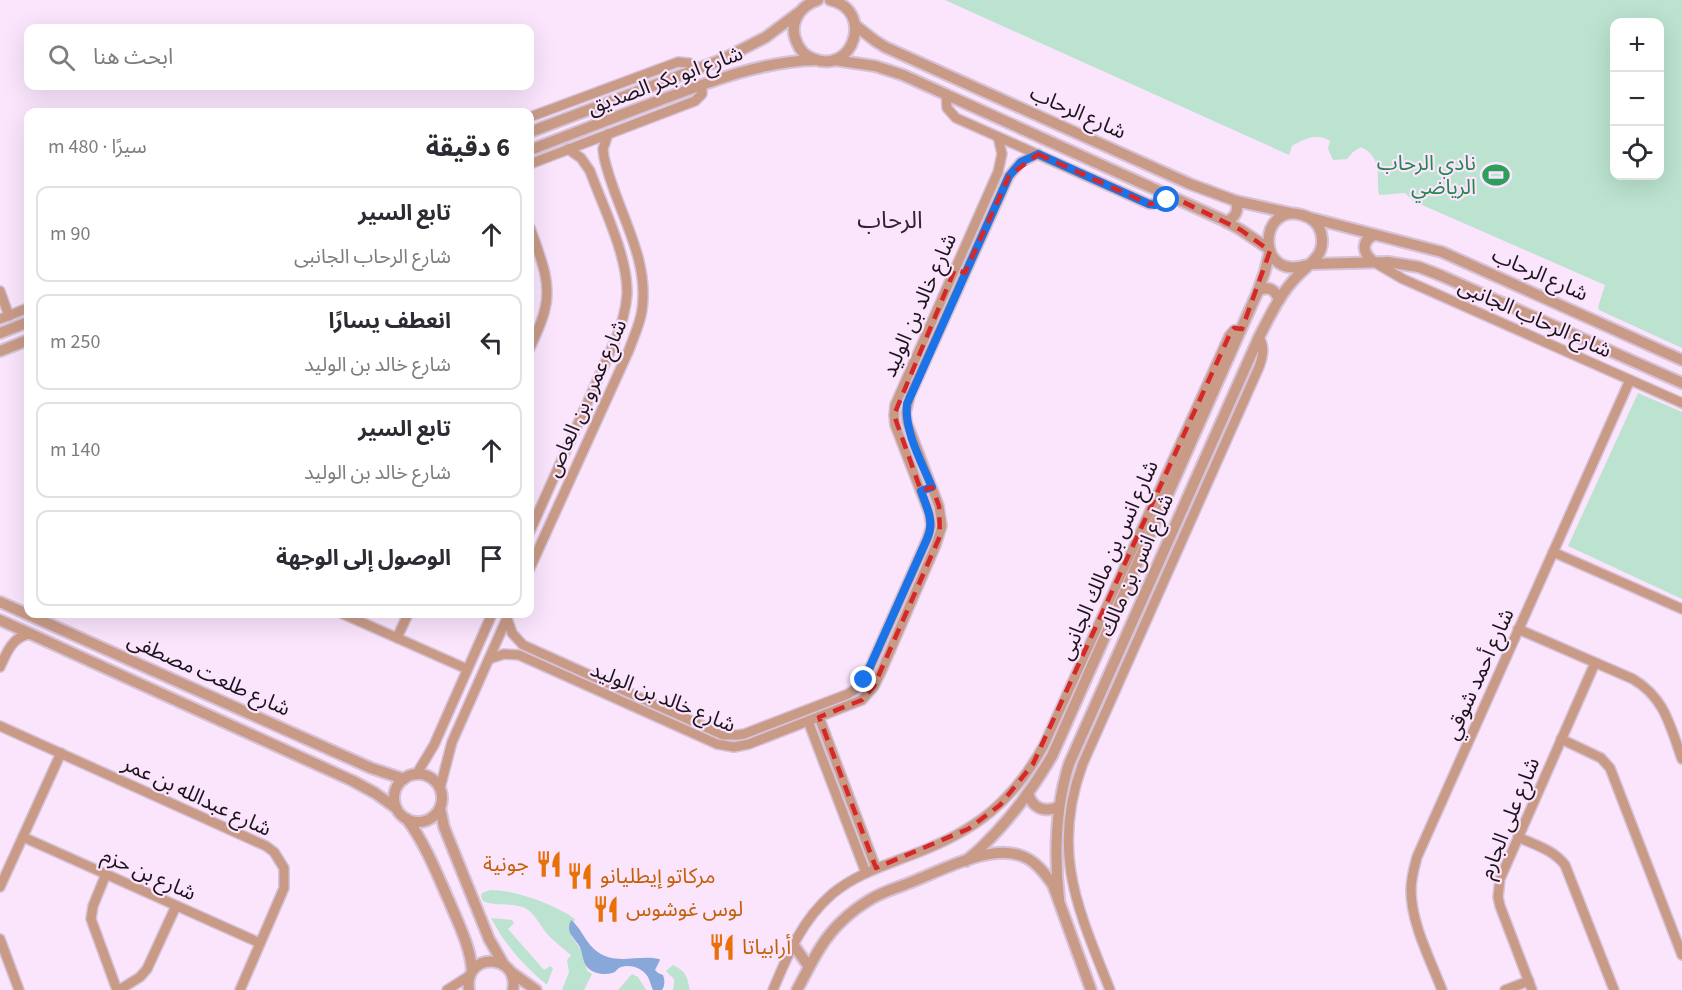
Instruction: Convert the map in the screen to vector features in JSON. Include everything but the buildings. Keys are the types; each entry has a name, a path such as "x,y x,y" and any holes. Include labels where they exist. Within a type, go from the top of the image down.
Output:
{"street":[{"path":"830,0 849,5 855,25 855,34 849,50 834,60"},
{"name":"شارع ابو بكر الصديق","path":"534,130 721,60 754,44 814,1"},
{"path":"798,13 794,24 794,36 798,47 806,55 817,60"},
{"name":"شارع الرحاب","path":"855,25 885,47 1190,184 1236,201 1294,213"},
{"name":"شارع ابو بكر الصديق","path":"534,148 702,85 760,67 789,62 834,60"},
{"name":"شارع الرحاب","path":"834,60 862,63 890,70 946,94 1226,222 1269,250"},
{"path":"534,116 678,62 689,63 698,69"},
{"path":"534,162 695,101 702,94 702,85"},
{"path":"946,94 947,108 956,118 1149,204 1161,203 1171,196"},
{"name":"شارع عمرو بن العاص","path":"534,559 629,350 637,331 642,308 641,265 604,157 608,134"},
{"name":"شارع خالد بن الوليد","path":"508,618 512,633 524,645 730,736 744,734 854,690 864,680 930,533 931,520 895,425 895,405 1001,163 1002,154 998,137"},
{"name":"شارع عمرو بن العاص","path":"534,521 617,336 625,311 627,295 624,262 590,171 581,158 568,149"},
{"name":"شارع خالد بن الوليد","path":"489,659 504,654 519,655 723,746 741,746 856,703 869,693 881,672 940,536 941,516 909,430 907,404 1009,176 1021,162 1038,154"},
{"path":"1226,222 1235,216 1238,206 1236,201"},
{"path":"1294,213 1308,217 1318,226 1322,240 1319,253 1308,265 1293,268 1279,263 1269,250 1271,228 1280,218 1294,213"},
{"name":"شارع الرحاب","path":"1308,217 1442,252 1682,360"},
{"path":"1374,235 1366,241 1364,248 1366,255 1374,262"},
{"path":"534,250 544,269 547,283 546,304 534,339"},
{"name":"شارع انس بن مالك","path":"966,861 993,836 1028,793 1056,747 1242,329 1265,271 1269,250"},
{"name":"شارع الرحاب الجانبى","path":"1374,262 1403,279 1682,403"},
{"name":"شارع الرحاب","path":"1308,265 1388,262 1413,266 1442,276 1682,383"},
{"name":"شارع انس بن مالك","path":"1059,899 1056,862 1059,807 1063,784 1077,746 1259,337 1279,300 1308,265"},
{"path":"955,269 965,273"},
{"path":"1258,291 1271,289 1279,300"},
{"path":"0,291 5,317 24,310"},
{"path":"534,323 540,326"},
{"path":"0,333 24,324"},
{"name":"شارع انس بن مالك الجانبى","path":"773,990 793,944 807,921 824,902 844,886 866,873 952,838 984,818 1024,777 1044,745 1229,336 1234,330 1242,329"},
{"path":"1110,990 1072,884 1068,831 1072,797 1083,763 1259,367 1264,350 1259,337"},
{"path":"0,351 24,344"},
{"name":"شارع أحمد شوقي","path":"1442,990 1414,915 1411,890 1413,873 1422,844 1630,380"},
{"path":"921,491 932,487"},
{"path":"542,503 548,509 556,509"},
{"path":"534,521 542,522 548,528"},
{"path":"1553,552 1682,609"},
{"name":"شارع طلعت مصطفى","path":"0,602 24,613"},
{"path":"893,616 903,621"},
{"name":"شارع طلعت مصطفى","path":"36,618 371,768 404,779"},
{"path":"351,618 467,669"},
{"path":"397,638 406,618"},
{"path":"440,808 429,819 414,822 400,815 394,800 395,792 404,779 416,774 434,744 490,618"},
{"path":"507,618 452,742 440,788 440,808 444,827 489,939 513,978 513,990"},
{"name":"شارع طلعت مصطفى","path":"0,621 353,781 396,808"},
{"path":"1518,629 1633,679 1644,686 1653,694 1664,711 1682,759"},
{"path":"0,668 12,644 24,635 30,634"},
{"name":"شارع على الجارم","path":"1531,986 1498,897 1500,879 1595,663"},
{"path":"819,717 876,868"},
{"path":"808,721 866,873"},
{"name":"شارع عبدالله بن عمر","path":"0,726 266,846 274,852 284,868 284,888 240,990"},
{"path":"1561,739 1601,758 1610,768 1682,955"},
{"path":"0,887 61,753"},
{"path":"416,774 430,778 440,788"},
{"path":"1028,793 1030,799 1039,808 1046,810 1059,807"},
{"path":"407,819 436,870 469,950 471,973 469,990"},
{"name":"شارع بن حزم","path":"23,837 260,943"},
{"path":"1518,837 1550,851 1565,865 1614,990"},
{"path":"797,990 827,938 855,909 873,898 966,861 1007,852 1020,855 1033,862 1053,885 1092,990"},
{"path":"106,874 93,906 91,919 118,990 140,977 147,969 176,906"},
{"path":"0,939 19,990"},
{"path":"793,944 809,968"},
{"path":"447,990 484,962 498,962 536,990"},
{"path":"1505,990 1531,986"}],"highlighted area":[{"path":"1038,154 1149,204 1161,203 1171,196 1241,230 1270,251 1242,329 1234,328 1229,336 1033,764 1000,805 968,829 876,868 819,717 862,700 874,686 940,536 939,506 932,487 921,491 894,415 955,269 965,273 1009,176"}],"green space":[{"name":"نادي الرحاب الرياضي","path":"945,0 1682,0 1682,348 1599,310 1605,285 1413,201 1405,193 1379,195 1376,161 1368,151 1361,147 1347,159 1333,160 1328,149 1330,141 1325,138 1306,139 1292,146 1289,155"},
{"path":"1638,393 1682,412 1682,599 1568,546"},
{"path":"490,890 511,892 534,899 575,919 571,931 572,937 583,953 587,971 592,974 584,990 562,990 569,972 567,960 571,955 549,936 525,908 483,901 482,893"},
{"path":"491,918 512,920 514,923 508,929 544,970 550,966 553,968 547,985 516,954 502,937"},
{"path":"673,965 685,974 690,990 673,990 674,980 666,971"},
{"path":"632,974 638,977 646,990 618,990"}],"water":[{"path":"571,920 591,946 602,954 618,959 659,959 655,970 663,975 662,990 653,990 646,974 635,967 627,966 606,974 589,969 580,947 570,933"}],"place":[{"name":"نادي الرحاب الرياضي","path":"1496,175"},
{"name":"جونية","path":"549,864"},
{"name":"مركاتو إيطليانو","path":"580,876"},
{"name":"لوس غوشوس","path":"606,909"},
{"name":"أرابياتا","path":"722,947"}],"district":[{"name":"الرحاب","path":"890,220"}],"route":[{"path":"864,680 930,533 931,520 921,491 932,487 909,430 907,404 1014,168 1029,157 1038,154 1149,204 1155,205 1167,200"}]}
